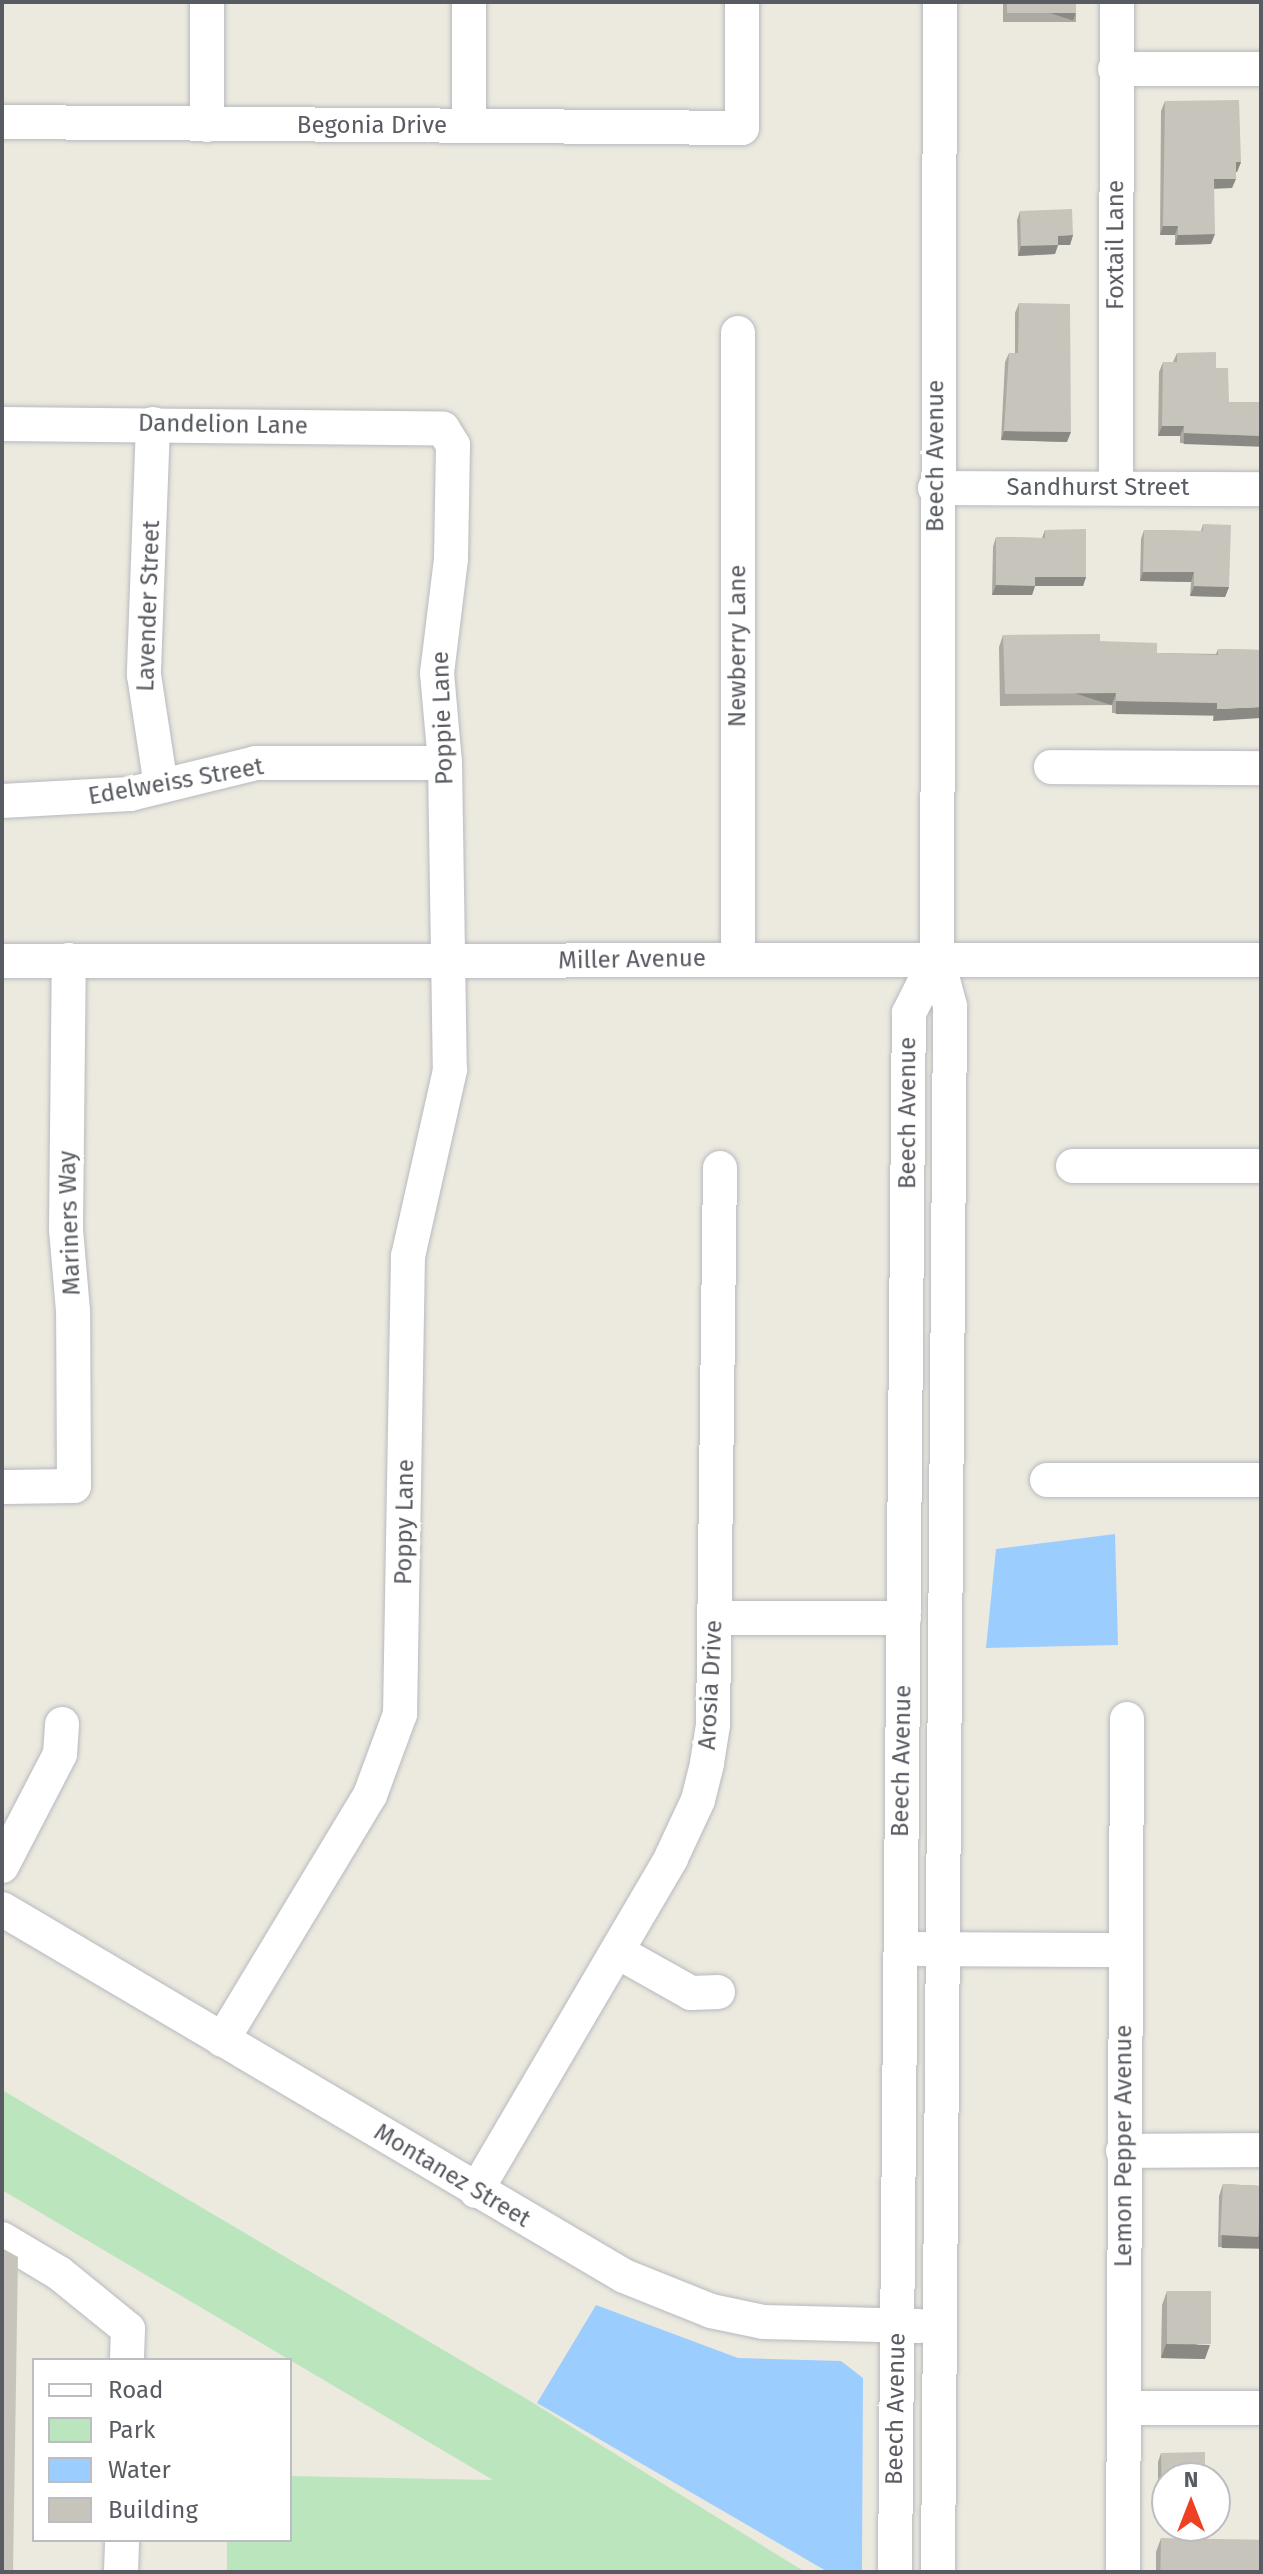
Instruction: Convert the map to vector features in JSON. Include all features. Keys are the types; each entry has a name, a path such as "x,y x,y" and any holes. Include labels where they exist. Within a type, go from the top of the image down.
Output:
{"street":[{"path":"207,2 207,125"},
{"path":"469,2 469,126"},
{"name":"Begonia Drive","path":"2,122 742,128 742,2"},
{"name":"Beech Avenue","path":"938,2572 950,1006 937,957 935,488 940,2"},
{"name":"Foxtail Lane","path":"1116,488 1117,2"},
{"path":"1115,69 1261,69"},
{"name":"Newberry Lane","path":"738,333 738,959"},
{"name":"Dandelion Lane","path":"2,424 443,429"},
{"name":"Lavender Street","path":"153,424 152,546 144,675 161,786"},
{"name":"Poppie Lane","path":"443,429 453,445 454,468 451,559 437,673 445,763 450,962"},
{"name":"Sandhurst Street","path":"935,488 1261,489"},
{"name":"Edelweiss Street","path":"2,801 99,798 256,763 445,763"},
{"path":"1051,767 1261,768"},
{"name":"Beech Avenue","path":"895,2572 909,1013 937,957"},
{"name":"Miller Avenue","path":"2,961 450,962 937,957 1261,960"},
{"name":"Mariners Way","path":"2,1487 74,1486 73,1311 66,1229 69,960"},
{"name":"Poppy Lane","path":"222,2040 370,1795 400,1714 408,1256 450,1070 450,962"},
{"path":"1073,1166 1261,1166"},
{"name":"Arosia Drive","path":"476,2191 618,1952 698,1800 713,1724 720,1168"},
{"path":"1047,1480 1261,1480"},
{"path":"715,1618 904,1618"},
{"name":"Lemon Pepper Avenue","path":"1123,2572 1127,1719"},
{"path":"2,1866 60,1754 62,1724"},
{"name":"Montanez Street","path":"2,1909 624,2276 711,2311 763,2322 940,2326"},
{"path":"901,1949 1125,1950"},
{"path":"618,1952 691,1993 718,1992"},
{"path":"1123,2151 1261,2150"},
{"path":"2,2239 59,2273 128,2329 127,2358"},
{"path":"1124,2408 1261,2408"},
{"path":"121,2572 122,2542"}],"green space":[{"path":"2,2090 530,2401 805,2572 227,2572 227,2542 292,2542 292,2476 493,2480 292,2361 292,2358 286,2358 2,2190"}],"water":[{"path":"1115,1534 1118,1645 986,1648 996,1549"},
{"path":"596,2305 738,2358 841,2361 863,2378 862,2572 828,2572 537,2403"}],"building":[{"path":"1007,2 1076,2 1076,13 1007,13"},
{"path":"1239,100 1241,162 1236,162 1236,179 1214,179 1215,234 1178,235 1178,226 1163,226 1165,101"},
{"path":"1072,209 1073,235 1058,236 1058,245 1021,246 1020,211"},
{"path":"1019,303 1070,304 1071,432 1004,431 1009,353 1018,353"},
{"path":"1216,352 1216,368 1228,368 1229,402 1261,402 1261,436 1184,433 1184,426 1162,426 1163,362 1177,362 1177,353"},
{"path":"1203,524 1231,525 1229,587 1194,586 1194,572 1143,572 1144,530 1203,531"},
{"path":"1086,529 1086,577 1035,577 1035,586 996,585 996,537 1045,538 1045,530"},
{"path":"1100,634 1100,641 1157,643 1157,653 1218,655 1218,649 1261,650 1261,707 1217,709 1217,703 1116,701 1116,693 1005,694 1003,635"},
{"path":"1223,2184 1261,2186 1258,2237 1220,2235"},
{"path":"2,2248 18,2257 13,2572 2,2572"},
{"path":"1167,2291 1211,2291 1211,2344 1167,2344"},
{"path":"1205,2452 1205,2462 1161,2462 1161,2453"},
{"path":"1231,2539 1261,2540 1260,2572 1160,2572 1161,2542 1231,2542"}]}
